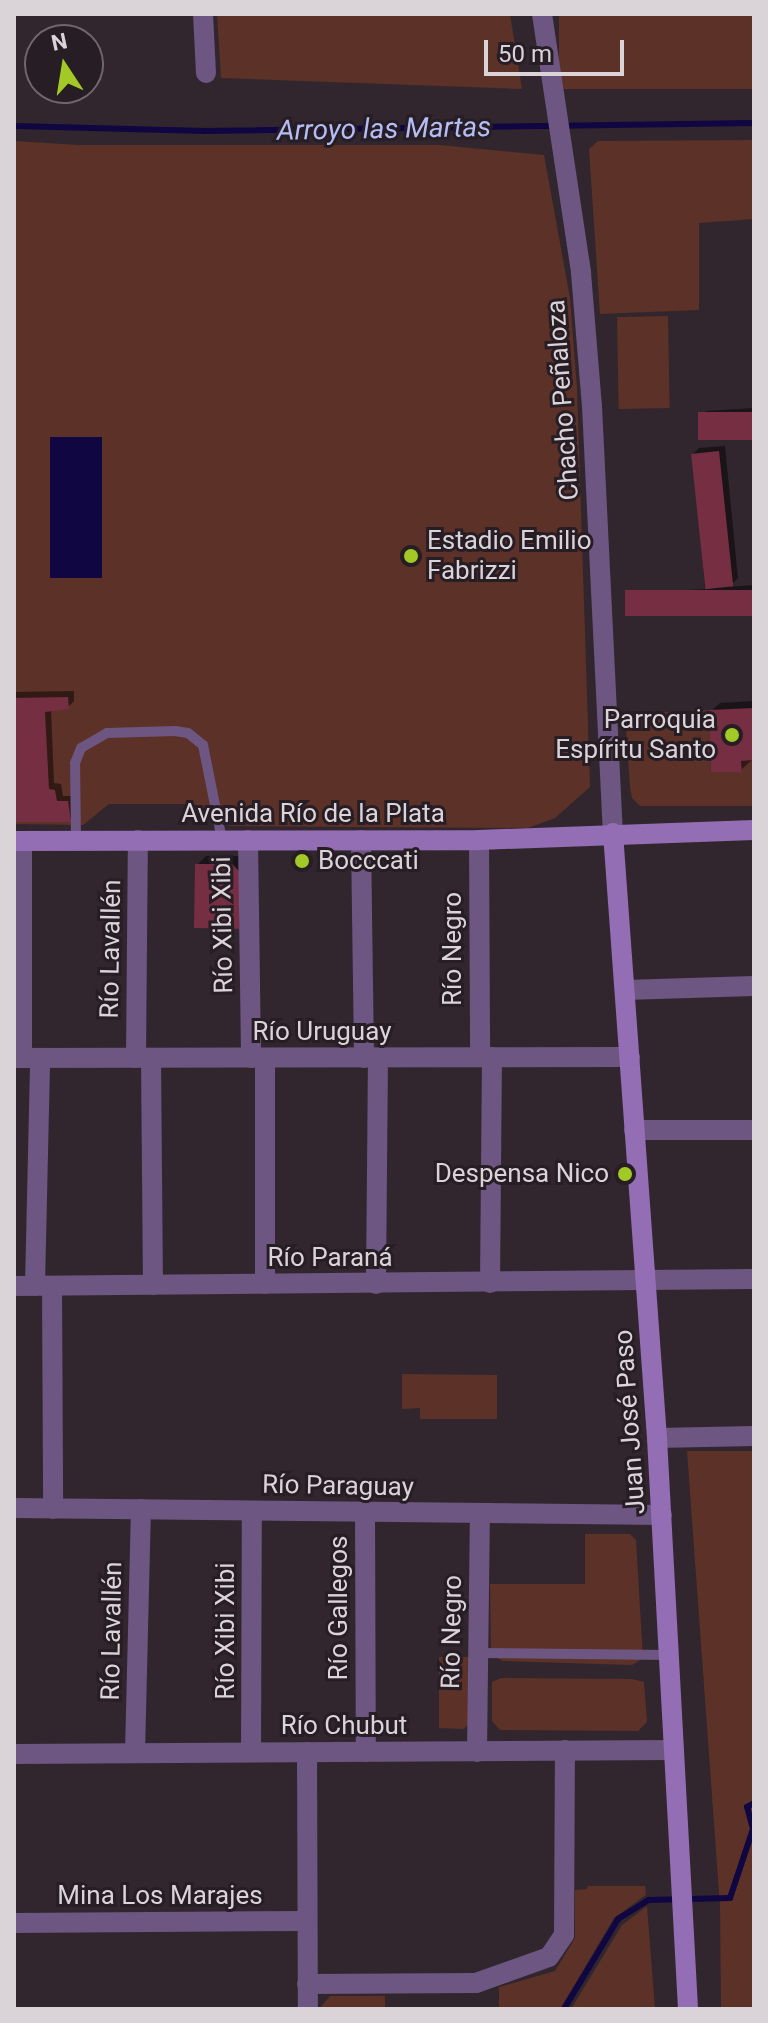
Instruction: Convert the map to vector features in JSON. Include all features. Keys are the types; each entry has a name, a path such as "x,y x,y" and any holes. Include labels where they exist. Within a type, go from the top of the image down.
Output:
{"main road":[{"name":"Avenida Río de la Plata","path":"18,841 479,840 754,830"},
{"name":"Juan José Paso","path":"613,833 662,1515 688,2006"}],"street":[{"path":"203,14 206,73"},
{"name":"Chacho Peñaloza","path":"542,14 565,150 581,273 592,406 613,833"},
{"name":"Río Lavallén","path":"138,840 153,1285"},
{"name":"Río Xibi Xibi","path":"248,840 265,1284"},
{"path":"361,840 371,1058 376,1284"},
{"name":"Río Negro","path":"479,840 490,1283"},
{"path":"18,841 25,1058 43,1286 53,1509"},
{"path":"625,990 754,986"},
{"name":"Río Uruguay","path":"25,1058 630,1057"},
{"path":"634,1130 754,1130"},
{"name":"Río Paraná","path":"14,1286 646,1283 754,1279"},
{"path":"657,1438 754,1436"},
{"name":"Río Paraguay","path":"14,1508 662,1515"},
{"name":"Río Lavallén","path":"135,1753 141,1509"},
{"name":"Río Xibi Xibi","path":"251,1752 252,1511"},
{"name":"Río Gallegos","path":"365,1512 366,1752"},
{"name":"Río Negro","path":"477,1752 480,1513"},
{"path":"307,1984 476,1983 549,1957 564,1935 565,1750"},
{"name":"Río Chubut","path":"14,1754 673,1750"},
{"path":"307,1752 308,2009"},
{"name":"Mina Los Marajes","path":"14,1923 307,1921"}],"lane":[{"path":"76,841 75,763 81,748 107,733 175,731 188,733 203,745 222,840"},
{"path":"478,1653 669,1655"}],"shaded area":[{"path":"217,14 510,14 522,89 221,78"},
{"path":"559,14 754,14 754,89 559,89"},
{"path":"754,140 754,219 699,223 699,310 600,314 589,149 598,141"},
{"path":"14,141 78,145 440,145 544,155 570,298 577,388 590,787 555,818 528,828 229,826 190,804 109,804 83,825 14,824"},
{"path":"668,316 670,408 619,409 617,317"},
{"path":"50,437 102,437 102,578 50,578"},
{"path":"709,710 711,772 742,772 741,761 754,760 754,806 640,806 632,798 630,787 625,714"},
{"path":"402,1374 497,1375 497,1419 420,1419 420,1408 402,1409"},
{"path":"687,1451 754,1451 754,2009 721,2009 720,1906"},
{"path":"585,1534 630,1534 636,1540 643,1658 632,1665 503,1661 491,1655 490,1584 585,1584"},
{"path":"439,1657 471,1657 471,1721 464,1729 439,1728"},
{"path":"501,1678 632,1679 644,1682 647,1722 638,1731 500,1730 492,1721 492,1682"},
{"path":"588,1886 645,1886 646,1895 614,1918 560,2009 499,2009 499,1987 555,1971 575,1938 575,1890 587,1889"},
{"path":"647,1906 655,2009 571,2009 622,1925"},
{"path":"330,1996 385,1996 385,2009 319,2009"}],"building":[{"path":"698,412 754,412 754,440 698,440"},
{"path":"719,451 733,586 705,589 691,454"},
{"path":"625,590 754,590 754,616 625,616"},
{"path":"68,697 69,709 45,712 49,789 55,790 57,801 68,801 71,822 14,822 14,698"},
{"name":"Parroquia Espíritu Santo","path":"754,708 754,760 741,761 742,772 711,772 709,710"},
{"path":"195,864 232,864 239,871 239,929 194,928"}],"waterway":[{"name":"Arroyo las Martas","path":"14,126 206,131 754,123"},
{"path":"564,2009 618,1919 649,1900 730,1898 753,1829 747,1807 754,1803"}],"place":[{"name":"Estadio Emilio Fabrizzi","path":"411,556"},
{"name":"Parroquia Espíritu Santo","path":"732,735"},
{"name":"Bocccati","path":"302,861"},
{"name":"Despensa Nico","path":"625,1174"}]}
